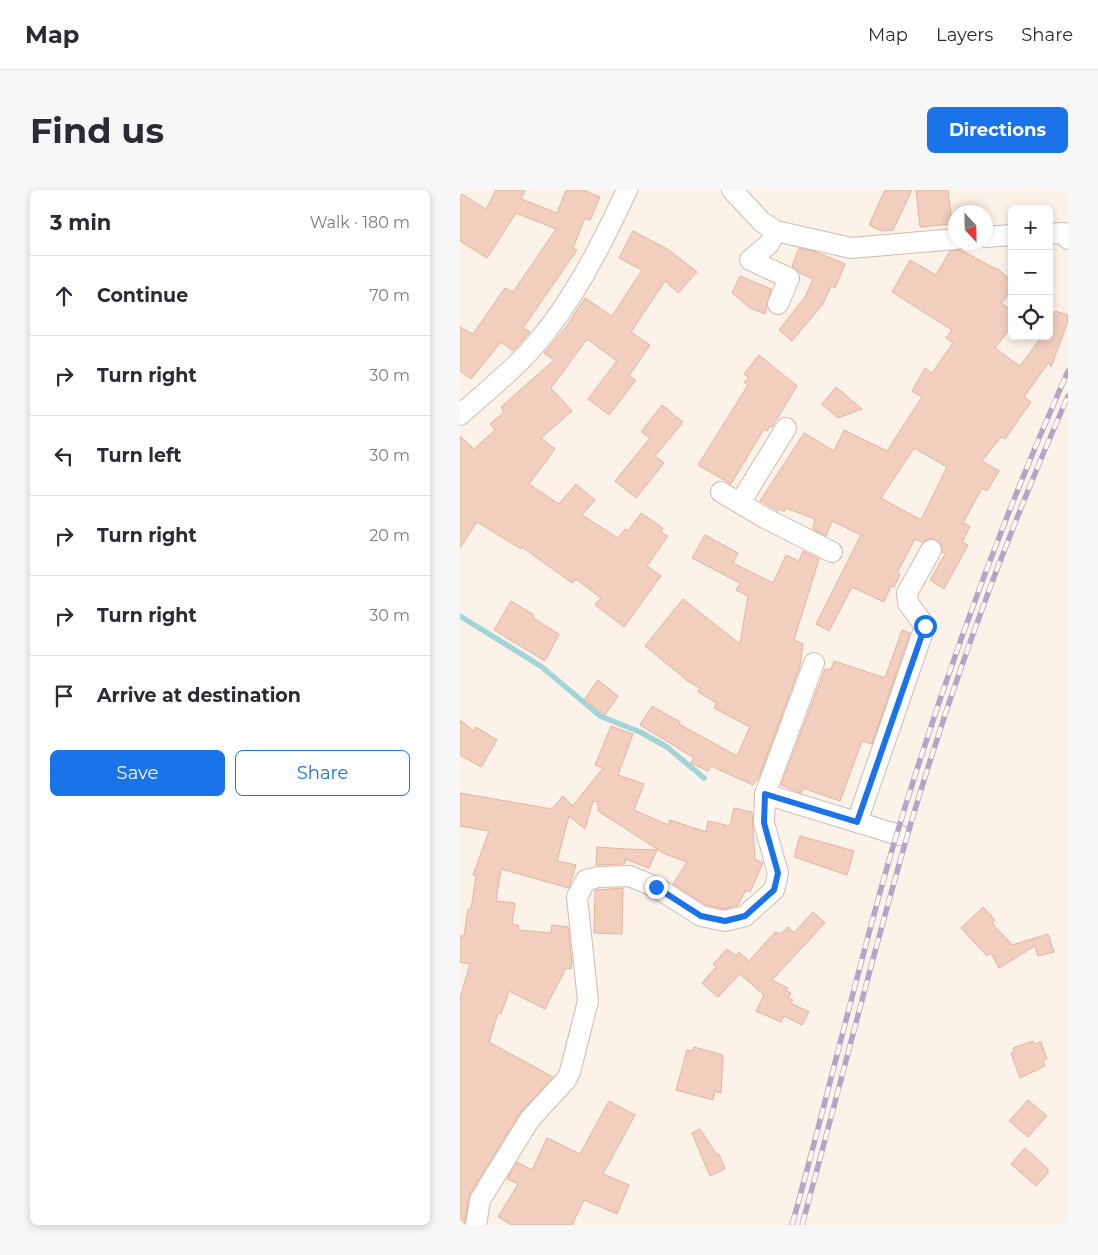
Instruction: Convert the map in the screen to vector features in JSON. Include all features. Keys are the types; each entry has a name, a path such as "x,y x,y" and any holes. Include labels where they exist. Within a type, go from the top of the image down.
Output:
{"street":[{"path":"732,190 762,222 776,231 851,248 948,240"},
{"path":"460,415 521,360 557,314 596,255 623,191"},
{"path":"776,231 769,244 750,260 789,278 778,304"},
{"path":"993,236 1008,235"},
{"path":"740,503 786,428"},
{"path":"721,492 832,552"},
{"path":"857,822 925,626 908,603 907,593 931,550"},
{"path":"476,1225 480,1200 525,1127 566,1080 570,1072 588,1001 577,897 586,880 599,877 629,876 656,887 701,916 725,921 745,916 774,890 778,873 764,823 765,794 814,663"},
{"path":"765,794 899,834"}],"building":[{"path":"496,190 525,190 521,199 557,213 566,190 583,190 600,197 590,220 585,218 573,248 577,250 523,328 530,332 513,351 501,342 471,379 460,371 460,327 473,334 505,288 513,292 556,229 516,213 487,258 460,241 460,193 486,209"},
{"path":"885,190 912,190 893,230 882,231 869,225"},
{"path":"916,190 948,190 950,205 948,205 948,224 920,227"},
{"path":"633,231 669,250 697,272 678,293 665,281 631,332 650,345 629,376 636,380 609,415 588,399 617,361 587,339 551,388 572,411 541,438 555,449 529,484 559,504 576,484 595,500 582,515 618,538 625,529 628,531 641,513 663,528 661,532 668,536 647,566 661,576 624,627 595,605 601,598 576,579 572,583 522,547 521,549 477,522 460,548 460,436 474,449 495,430 490,424 504,412 501,407 554,360 544,353 566,327 585,298 612,316 642,270 619,258"},
{"path":"799,248 816,252 845,264 835,288 831,286 823,304 792,341 779,330 805,297 813,279 800,273 792,266"},
{"path":"961,250 997,268 1008,278 1008,295 1001,303 1008,308 1008,331 995,348 1020,366 1039,340 1053,340 1053,316 1055,311 1068,315 1068,321 1051,367 1049,362 1024,397 1031,402 1005,439 1001,437 982,461 999,471 987,491 982,488 963,523 970,526 962,542 968,545 944,589 930,580 945,554 942,552 941,544 931,538 922,542 915,539 897,573 900,574 894,587 891,586 884,602 852,587 829,631 816,624 861,535 832,521 826,536 813,529 815,519 786,508 784,512 780,509 778,511 760,501 804,433 834,451 844,430 887,451 922,397 912,391 925,368 932,373 953,343 946,338 952,330 892,292 910,260 936,275 950,251","holes":["914,448 947,467 921,520 881,498"]},
{"path":"740,276 771,289 765,314 750,308 732,293"},
{"path":"759,355 797,386 772,427 770,426 767,431 764,429 731,484 698,465 748,385 744,382 749,378 744,374"},
{"path":"836,387 862,409 838,418 822,404"},
{"path":"662,405 683,422 655,456 664,463 636,498 615,481 650,438 641,432"},
{"path":"705,535 738,553 733,563 773,583 786,555 799,561 803,551 819,559 794,640 803,644 800,666 759,777 753,785 711,766 708,771 691,763 694,758 640,725 652,706 680,722 679,724 737,756 750,727 714,708 717,703 698,692 700,688 689,682 645,646 683,599 740,644 748,596 736,590 740,583 692,558"},
{"path":"511,601 534,615 533,618 559,634 545,661 494,630"},
{"path":"902,630 910,633 872,744 862,741 840,801 803,788 801,793 781,785 825,669 831,669 834,661 885,678"},
{"path":"598,680 618,696 605,715 584,700"},
{"path":"460,720 474,731 476,727 497,740 481,767 460,755"},
{"path":"611,726 633,734 618,775 644,784 634,810 668,825 670,820 706,832 708,821 730,826 734,808 752,812 755,859 763,863 750,892 746,890 738,905 725,909 706,905 673,884 687,862 665,854 598,811 598,802 593,801 585,829 569,816 557,861 576,865 569,888 501,869 496,901 515,903 512,924 519,926 518,930 551,933 552,925 568,927 572,963 571,969 566,968 545,1009 509,991 501,1014 498,1013 489,1042 553,1077 520,1113 470,1194 464,1225 460,1225 460,998 470,964 460,962 460,936 464,936 468,909 471,909 476,876 473,875 489,831 460,826 460,793 552,809 563,796 572,807 603,768 595,765"},
{"path":"800,836 854,851 847,875 794,857"},
{"path":"597,847 657,850 649,868 625,859 625,864 596,865"},
{"path":"623,888 622,934 594,933 595,890"},
{"path":"983,907 995,920 992,923 1012,945 1048,934 1054,952 1038,956 1035,946 999,968 991,953 987,956 961,928"},
{"path":"813,912 825,923 772,980 788,988 786,991 791,993 788,998 793,1000 791,1003 809,1012 802,1025 784,1016 781,1022 756,1011 764,995 740,974 718,997 702,983 716,967 713,964 727,949 736,956 739,952 749,961 775,932 780,934 788,927 794,933"},
{"path":"1033,1041 1035,1044 1041,1042 1047,1059 1043,1060 1045,1066 1020,1078 1011,1053 1014,1052 1013,1048"},
{"path":"694,1047 723,1055 721,1093 715,1091 713,1100 676,1090 687,1050 693,1051"},
{"path":"1028,1100 1047,1116 1028,1137 1009,1121"},
{"path":"609,1101 635,1115 603,1174 629,1185 617,1214 584,1200 572,1225 512,1225 498,1217 518,1184 507,1179 517,1162 532,1170 547,1138 580,1154"},
{"path":"700,1129 717,1155 719,1154 725,1169 710,1176 692,1133"},
{"path":"1025,1148 1048,1169 1048,1173 1036,1186 1011,1164"}],"waterway":[{"path":"460,616 542,667 600,716 640,732 667,747 704,778"}],"railway":[{"path":"792,1225 892,850 930,728 995,548 1068,371"},
{"path":"802,1225 911,823 945,715 1003,554 1068,396"}],"route":[{"path":"656,887 701,916 725,921 745,916 774,890 778,873 764,823 765,794 857,822 925,626"}]}
